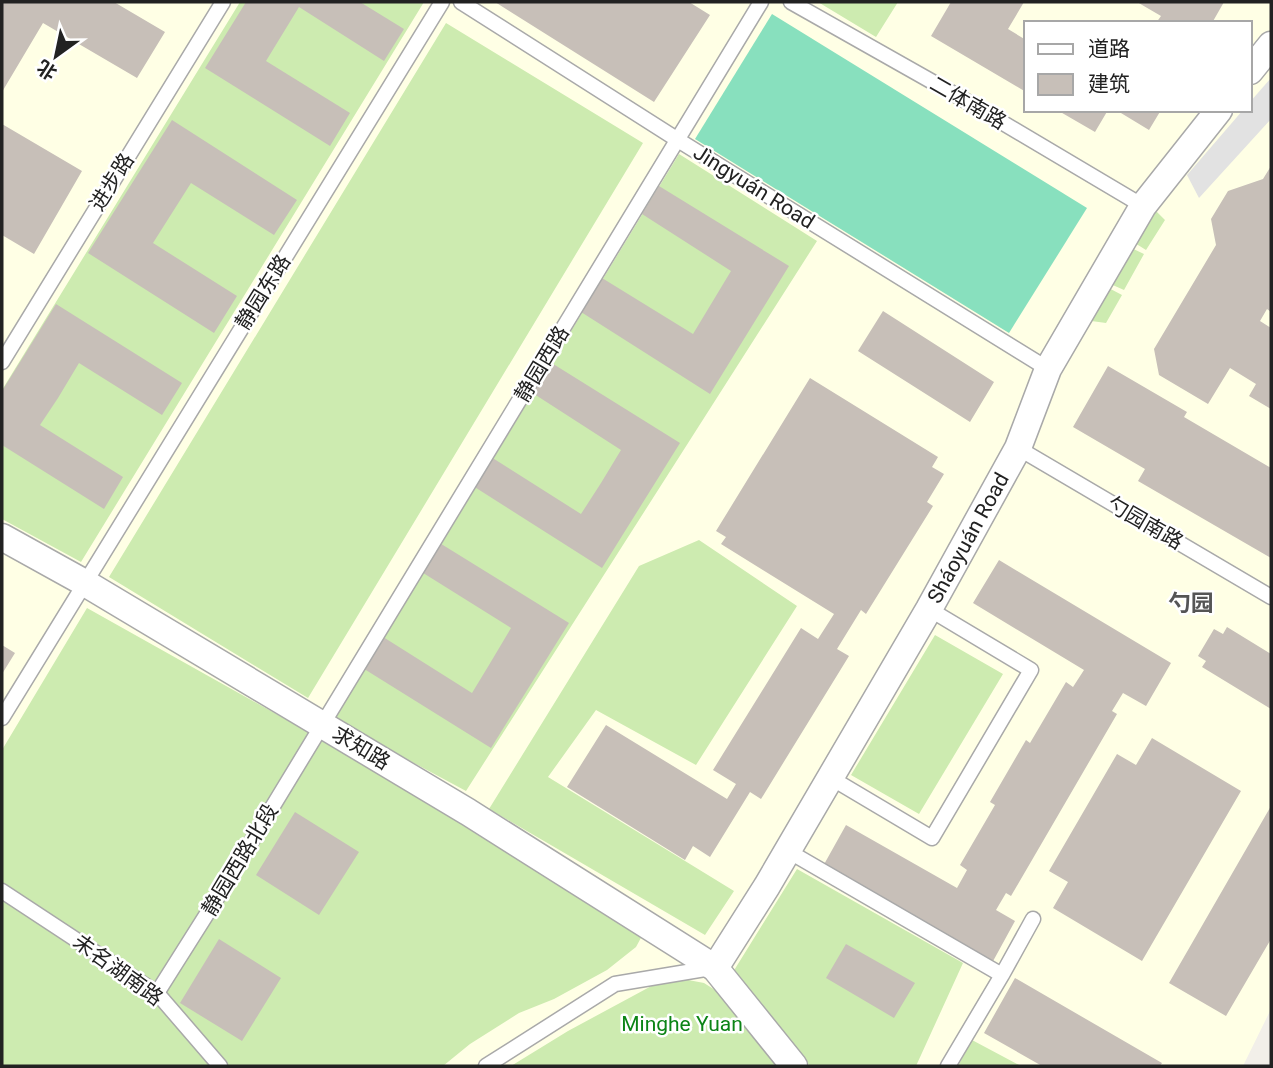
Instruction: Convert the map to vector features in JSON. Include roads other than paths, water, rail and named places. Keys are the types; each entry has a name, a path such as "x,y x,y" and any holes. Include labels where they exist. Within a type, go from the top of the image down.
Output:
{"street":[{"path":"1252,69 1271,45"},
{"name":"Sháoyuán Road","path":"715,968 831,778 929,609 1018,448 1048,369 1143,206 1217,112"},
{"name":"求知路","path":"2,537 85,583 468,812 715,968 794,1066"}],"lane":[{"name":"进步路","path":"2,362 223,2"},
{"name":"静园东路","path":"2,718 442,2"},
{"name":"Jìngyuán Road","path":"461,2 1048,369"},
{"name":"静园西路","path":"322,725 761,2"},
{"name":"二体南路","path":"791,2 961,98 1143,206"},
{"name":"勺园南路","path":"1018,448 1271,597"},
{"path":"831,778 932,838 1031,670 929,609"},
{"name":"静园西路北段","path":"157,993 322,725"},
{"path":"788,850 1002,975"},
{"name":"未名湖南路","path":"2,891 157,993 220,1066"},
{"path":"948,1066 1033,919"},
{"path":"486,1066 615,984 715,968"}],"district":[{"name":"勺园","path":"1191,603"}],"park label":[{"name":"Minghe Yuan","path":"682,1024"}]}
